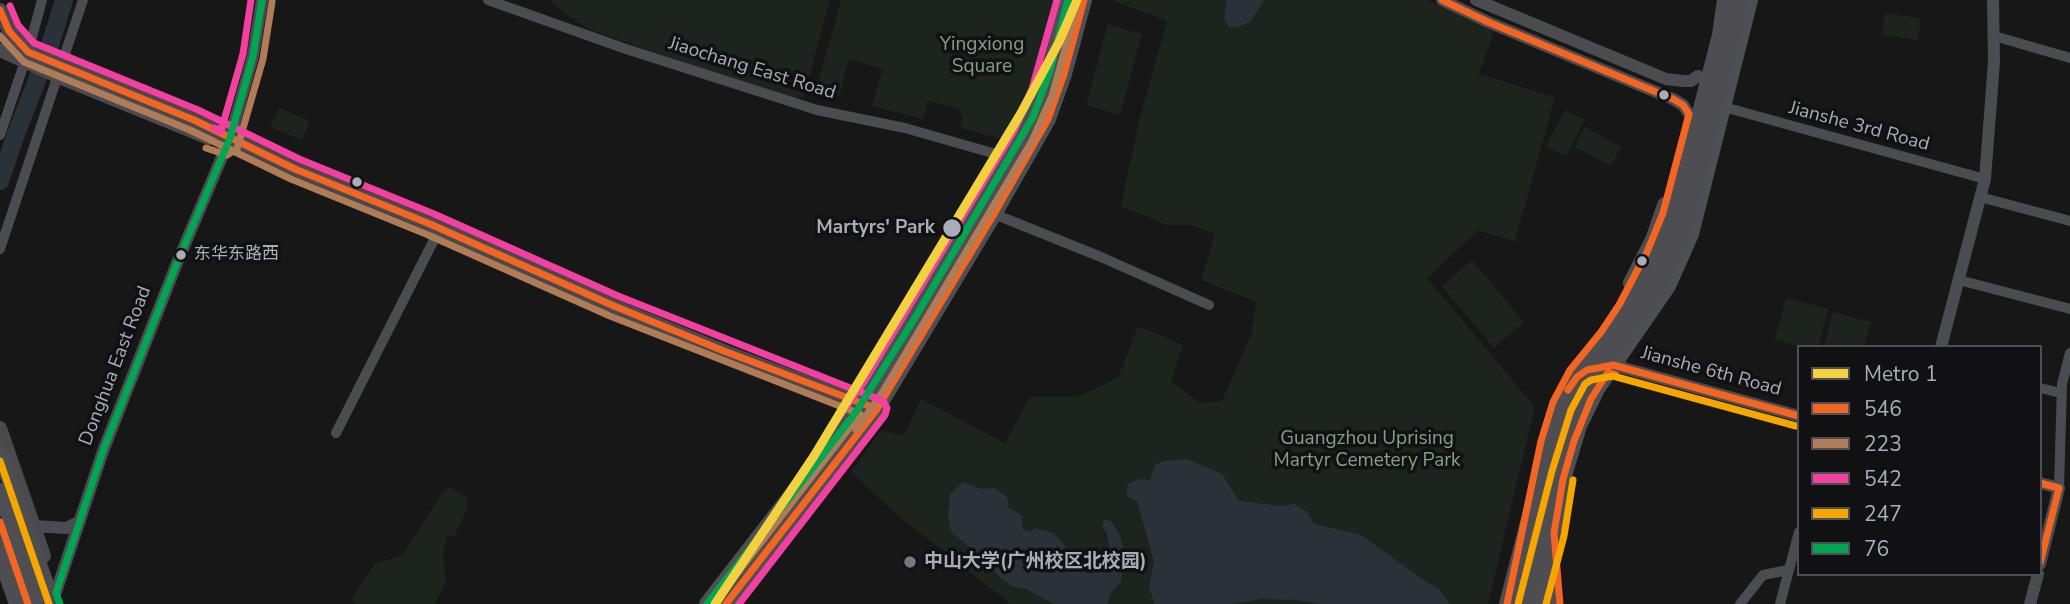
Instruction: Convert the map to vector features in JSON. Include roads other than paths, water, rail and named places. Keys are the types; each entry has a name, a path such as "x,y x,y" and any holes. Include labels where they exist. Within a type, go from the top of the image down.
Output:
{"highway":[{"path":"1507,604 1541,442 1553,402 1570,370 1619,305 1643,261 1663,213 1709,33 1723,0"},
{"path":"1511,586 1561,406 1577,376 1632,301 1665,239 1720,35 1723,0"},
{"path":"1525,604 1558,465 1584,395 1603,362 1663,276 1677,243 1688,210 1740,0"},
{"path":"0,454 30,526 53,602"},
{"path":"0,470 30,526"},
{"path":"1548,506 1552,604"},
{"path":"0,556 17,604"}],"main road":[{"path":"707,604 810,473 869,406 1033,117 1069,0"},
{"path":"726,604 869,406 994,214 1048,119 1064,74 1084,0"},
{"path":"1538,599 1555,534 1559,497 1574,441 1591,399 1653,309 1682,259 1702,197 1750,0"},
{"path":"2,16 26,57"},
{"path":"1,50 26,57 440,229 626,311 869,406"},
{"path":"0,428 30,526"},
{"path":"1537,488 1538,599"},
{"path":"0,491 40,604"},
{"path":"0,522 26,604"},
{"path":"1555,534 1560,604"},
{"path":"0,575 10,604"}],"street":[{"path":"0,135 42,0"},
{"path":"0,249 83,0"},
{"name":"Donghua East Road","path":"53,602 103,451 228,142 253,56 262,0"},
{"name":"Jiaochang East Road","path":"488,0 626,49 817,110 905,128 1010,158"},
{"path":"1442,0 1469,14 1664,95 1683,105 1689,114"},
{"path":"1467,0 1469,14"},
{"path":"1476,0 1669,79 1690,81 1699,76"},
{"path":"1942,345 1985,179 1994,36 1993,0"},
{"path":"1994,36 2070,58"},
{"path":"1664,95 1671,91 1669,79"},
{"name":"Jianshe 3rd Road","path":"1724,107 1985,179"},
{"path":"1980,197 2070,221"},
{"path":"994,214 1101,257 1209,305"},
{"path":"336,433 440,229"},
{"path":"1959,279 2070,309"},
{"path":"2042,556 2059,488 2062,393 2070,353"},
{"path":"1577,376 1587,370 1613,365"},
{"name":"Jianshe 6th Road","path":"1613,365 1797,415"},
{"path":"2042,388 2062,393"},
{"path":"0,470 53,602"},
{"path":"2042,484 2059,488"},
{"path":"30,526 66,528 79,522"},
{"path":"0,537 26,604"},
{"path":"1780,604 1797,539"},
{"path":"1740,604 1763,575 1788,570"},
{"path":"2030,604 2037,576"}],"waterway":[{"path":"0,181 48,52 64,0"}],"metro line":[{"name":"1","path":"715,604 814,456 1021,113 1059,42 1077,0"}],"place":[{"name":"Martyrs' Park","path":"952,228"},
{"name":"东华东路西","path":"181,255"},
{"name":"中山大学(广州校区北校园)","path":"910,562"}],"park label":[{"name":"Yingxiong Square","path":"982,56"},
{"name":"Guangzhou Uprising Martyr Cemetery Park","path":"1367,450"}]}
